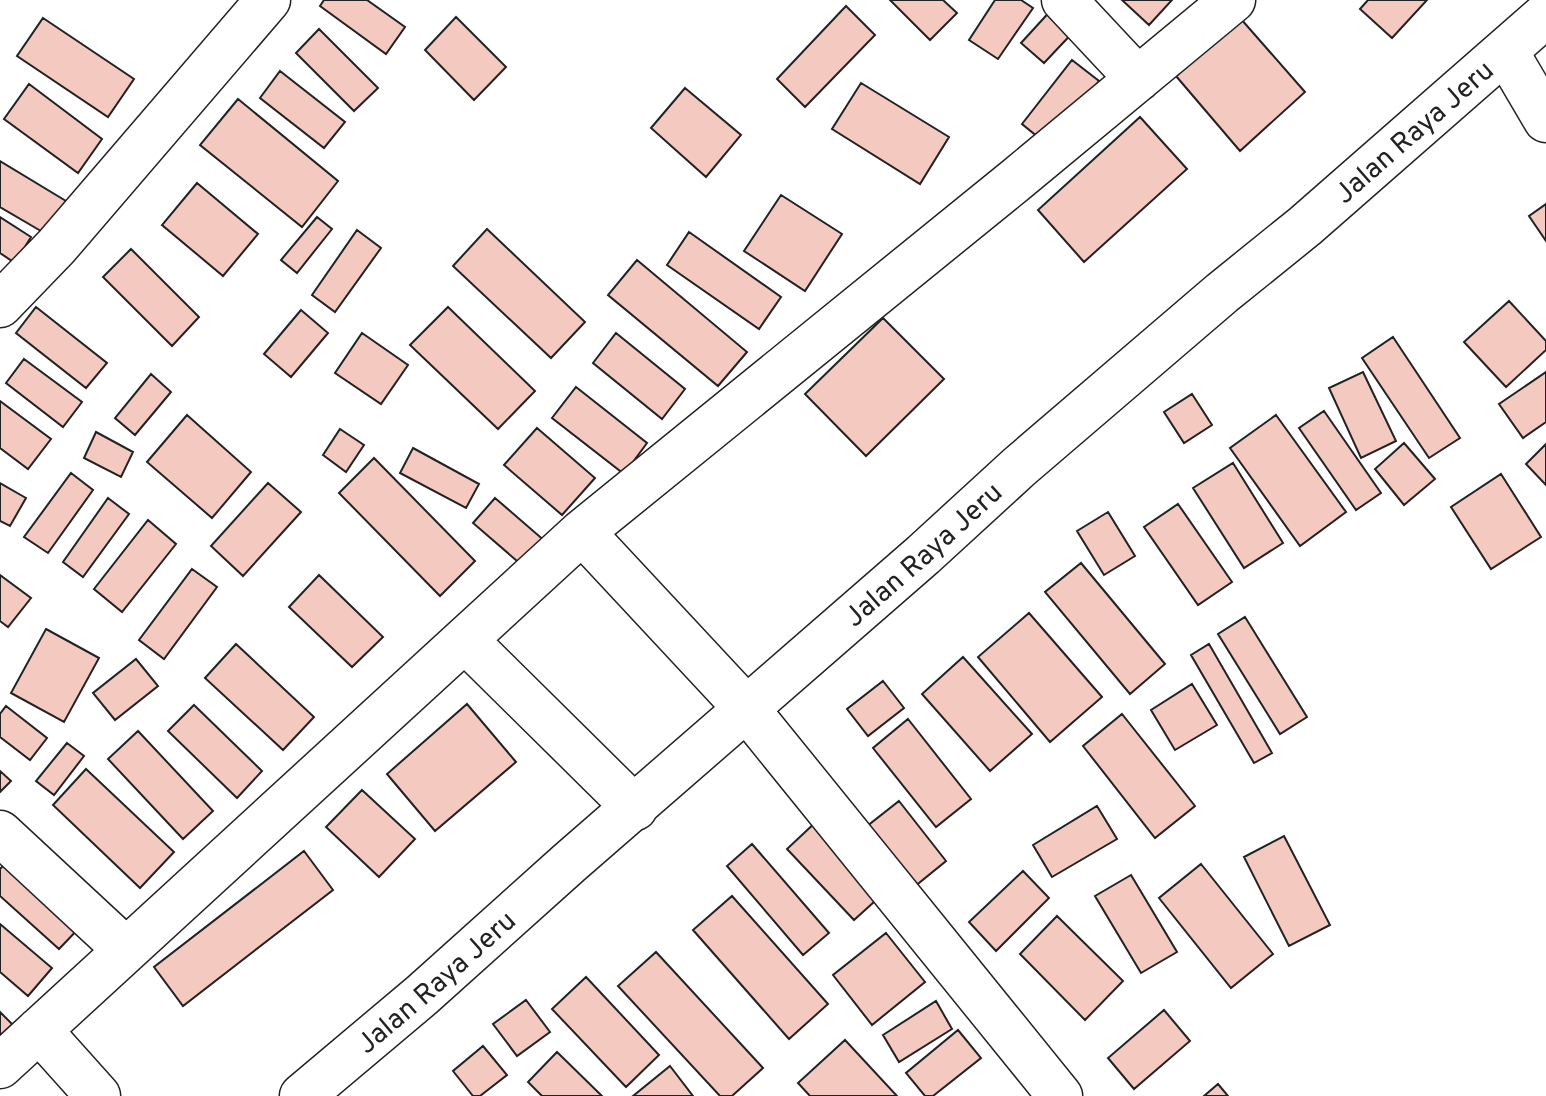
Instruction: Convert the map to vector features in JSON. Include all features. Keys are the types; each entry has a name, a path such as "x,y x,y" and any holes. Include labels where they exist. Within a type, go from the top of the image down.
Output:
{"street":[{"path":"0,305 56,247 268,0"},
{"path":"1064,0 1138,79"},
{"path":"0,1066 582,532 1233,0"},
{"name":"Jalan Raya Jeru","path":"302,1096 422,995 1019,467 1546,15"},
{"path":"1506,52 1546,120"},
{"path":"582,532 746,708 1060,1096"},
{"path":"465,640 635,808"},
{"path":"0,833 126,950"},
{"path":"39,1030 98,1096"}],"building":[{"path":"324,0 367,0 405,27 386,54 320,6"},
{"path":"890,0 943,0 957,13 930,40"},
{"path":"995,0 1021,0 1033,8 998,59 969,40"},
{"path":"1122,0 1172,0 1149,25"},
{"path":"1368,0 1427,0 1392,38 1360,9"},
{"path":"846,6 875,35 805,107 777,79"},
{"path":"1054,7 1078,27 1044,63 1021,43"},
{"path":"456,17 506,67 474,100 425,50"},
{"path":"43,18 134,79 108,117 17,56"},
{"path":"1241,19 1305,92 1240,151 1176,76"},
{"path":"319,29 378,88 354,111 296,53"},
{"path":"1072,60 1099,81 1049,146 1022,124"},
{"path":"280,71 345,122 324,148 260,98"},
{"path":"861,83 949,137 920,184 832,129"},
{"path":"29,84 102,139 78,173 4,119"},
{"path":"685,88 741,135 706,177 651,128"},
{"path":"238,99 338,181 302,227 200,145"},
{"path":"1140,117 1187,169 1084,262 1038,210"},
{"path":"0,161 66,201 46,234 0,207"},
{"path":"197,183 258,234 223,276 162,225"},
{"path":"781,195 842,234 805,291 744,251"},
{"path":"1546,204 1546,241 1529,216"},
{"path":"0,217 31,237 15,263 0,253"},
{"path":"317,217 332,229 297,273 281,260"},
{"path":"487,229 585,322 551,358 453,266"},
{"path":"357,230 381,248 335,312 312,295"},
{"path":"689,232 781,297 759,329 667,265"},
{"path":"131,249 199,317 172,346 103,277"},
{"path":"637,260 747,352 718,386 608,295"},
{"path":"1509,301 1546,341 1546,350 1506,387 1464,342"},
{"path":"36,307 107,363 86,388 16,333"},
{"path":"448,307 535,391 498,429 410,345"},
{"path":"301,310 328,333 291,377 264,354"},
{"path":"883,318 944,379 866,456 805,394"},
{"path":"362,333 408,365 381,404 335,373"},
{"path":"616,333 685,389 662,419 593,363"},
{"path":"1393,337 1460,438 1429,458 1362,358"},
{"path":"24,359 82,402 63,427 6,383"},
{"path":"1363,372 1396,441 1361,458 1329,388"},
{"path":"1546,372 1546,422 1523,438 1499,404"},
{"path":"151,374 171,392 135,435 115,418"},
{"path":"576,387 647,443 624,474 552,418"},
{"path":"1192,394 1212,425 1184,443 1164,412"},
{"path":"0,401 51,439 28,469 0,448"},
{"path":"1324,411 1381,493 1356,510 1299,428"},
{"path":"187,415 251,472 212,518 147,462"},
{"path":"1276,415 1346,512 1300,546 1230,448"},
{"path":"537,428 595,478 562,515 504,465"},
{"path":"340,429 364,445 346,472 323,455"},
{"path":"96,432 133,452 121,477 84,458"},
{"path":"1404,443 1435,479 1404,505 1375,469"},
{"path":"1546,444 1546,485 1526,464"},
{"path":"413,448 479,484 466,508 400,473"},
{"path":"374,458 475,561 440,596 339,493"},
{"path":"1233,463 1283,543 1244,568 1193,488"},
{"path":"71,473 93,490 48,553 24,537"},
{"path":"1501,474 1541,537 1491,569 1451,507"},
{"path":"0,483 26,498 10,526 0,521"},
{"path":"268,483 301,512 243,576 211,546"},
{"path":"108,498 129,514 83,577 63,562"},
{"path":"495,498 546,542 524,567 473,523"},
{"path":"1178,504 1232,582 1198,605 1144,527"},
{"path":"1108,512 1135,556 1104,575 1077,531"},
{"path":"148,520 176,544 122,612 94,589"},
{"path":"1081,563 1165,664 1130,694 1045,592"},
{"path":"192,569 217,587 164,659 139,640"},
{"path":"0,575 31,598 8,627 0,621"},
{"path":"319,575 383,637 352,667 289,607"},
{"path":"1029,613 1102,697 1050,742 978,657"},
{"path":"1245,617 1307,717 1280,734 1218,634"},
{"path":"46,629 99,658 64,722 11,693"},
{"path":"236,644 314,717 283,750 205,678"},
{"path":"1209,644 1272,753 1254,763 1191,655"},
{"path":"963,657 1032,734 990,771 922,694"},
{"path":"136,659 158,686 115,720 93,693"},
{"path":"883,681 904,708 868,736 847,709"},
{"path":"1192,684 1217,725 1175,750 1151,710"},
{"path":"467,704 516,762 435,831 387,774"},
{"path":"194,705 262,771 237,798 168,731"},
{"path":"6,706 47,738 30,760 0,737 0,714"},
{"path":"1122,714 1195,806 1155,838 1083,746"},
{"path":"908,719 971,799 936,827 873,748"},
{"path":"138,731 213,811 183,839 108,759"},
{"path":"67,743 84,756 54,795 36,781"},
{"path":"86,769 174,852 140,888 53,805"},
{"path":"0,771 11,781 0,792"},
{"path":"362,790 415,839 379,877 326,827"},
{"path":"899,801 946,861 914,887 866,827"},
{"path":"1097,806 1117,839 1052,877 1033,845"},
{"path":"818,820 885,892 854,920 787,849"},
{"path":"1284,836 1330,925 1289,946 1244,857"},
{"path":"752,844 829,933 803,955 727,866"},
{"path":"304,851 333,890 183,1006 154,967"},
{"path":"8,860 81,926 59,949 0,896 0,869"},
{"path":"1201,864 1273,954 1231,988 1159,898"},
{"path":"1023,871 1049,898 996,951 969,922"},
{"path":"1131,875 1177,952 1141,973 1095,896"},
{"path":"732,896 828,1004 789,1039 693,930"},
{"path":"1057,916 1123,981 1085,1020 1020,954"},
{"path":"0,924 52,968 28,996 0,972"},
{"path":"886,933 925,982 872,1025 833,975"},
{"path":"656,952 763,1068 732,1096 720,1096 618,986"},
{"path":"586,977 659,1055 626,1087 552,1009"},
{"path":"526,1000 550,1032 517,1056 493,1024"},
{"path":"936,1001 952,1029 899,1062 883,1035"},
{"path":"1164,1010 1190,1041 1134,1089 1108,1058"},
{"path":"0,1012 18,1030 0,1047"},
{"path":"958,1030 981,1058 933,1096 925,1096 906,1073"},
{"path":"845,1040 897,1096 810,1096 798,1083"},
{"path":"483,1046 507,1075 480,1096 473,1096 453,1071"},
{"path":"557,1052 602,1096 542,1096 528,1082"},
{"path":"670,1066 693,1096 633,1096"},
{"path":"1218,1084 1228,1096 1204,1096"}]}
